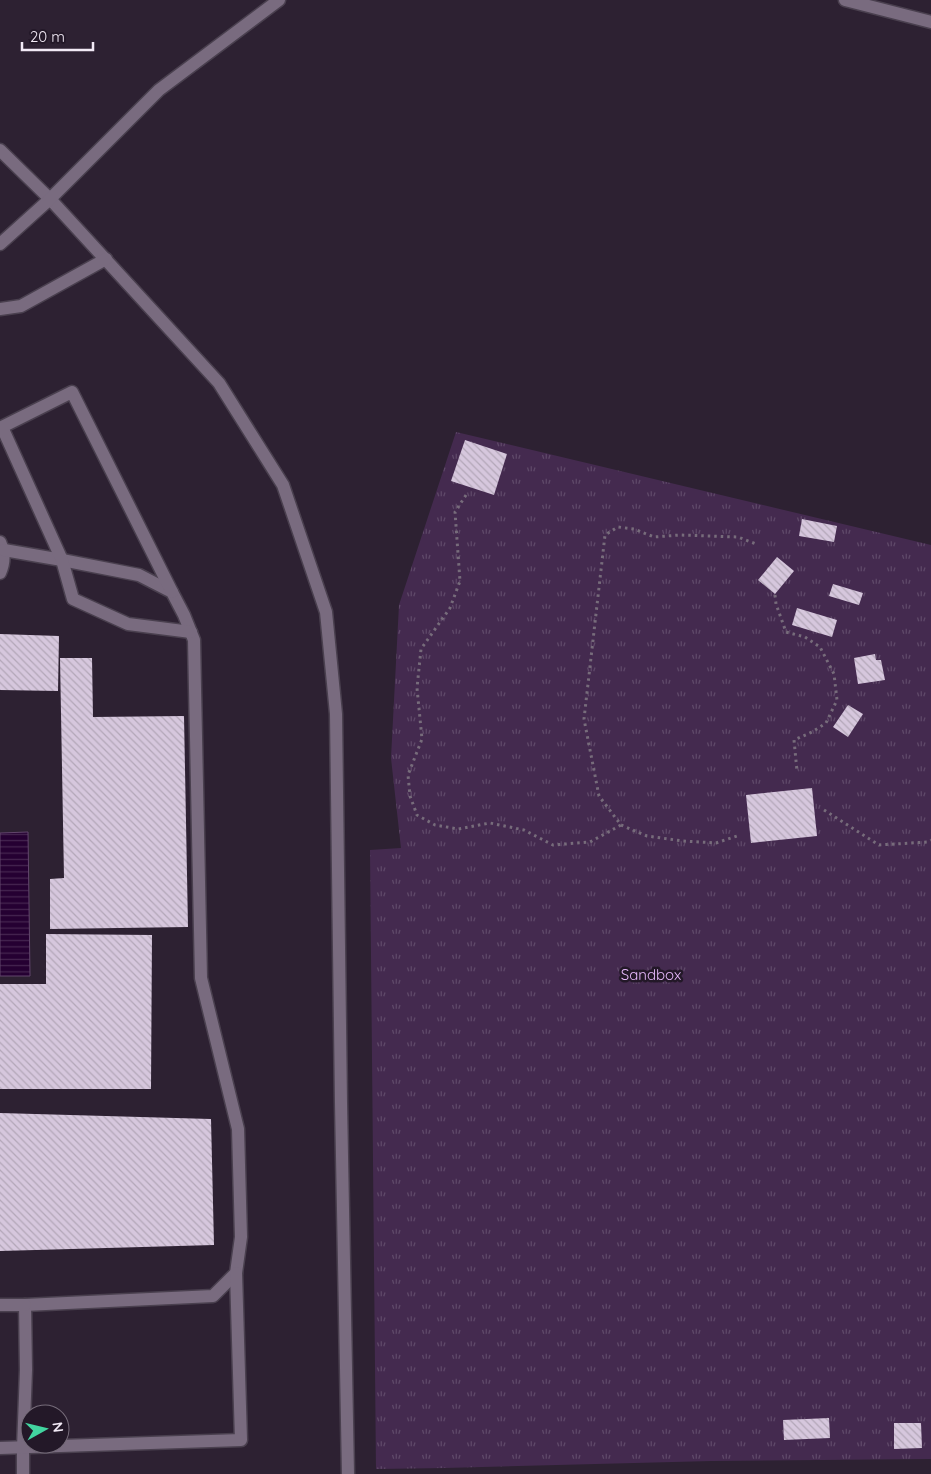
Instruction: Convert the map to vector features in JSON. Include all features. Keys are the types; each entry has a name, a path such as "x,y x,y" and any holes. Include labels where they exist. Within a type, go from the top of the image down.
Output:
{"street":[{"path":"0,244 50,199 159,90 279,0"},
{"path":"845,0 931,22"},
{"path":"0,150 50,199 219,383 283,485 326,612 336,714 348,1474"},
{"path":"0,309 21,306 106,260"},
{"path":"70,1446 241,1440 236,1273 241,1236 238,1129 201,978 194,640 191,632 184,615 72,392 2,427 62,560 72,599 128,624 191,632"},
{"path":"0,573 4,561 2,546 139,575 172,592"},
{"path":"0,1305 213,1296 236,1273"},
{"path":"25,1305 25,1404"},
{"path":"0,1448 20,1448"},
{"path":"23,1454 23,1474"}],"path":[{"path":"466,495 455,512 460,580 450,608 421,649 417,688 422,739 408,775 410,796 417,815 435,825 458,829 490,823 524,830 553,845 590,842 622,825"},
{"path":"740,835 716,843 683,841 647,836 622,825 599,796 584,720 605,535 618,527 634,529 654,537 680,535 738,537 756,544"},
{"path":"775,595 776,604 786,632 805,638 820,647 834,674 837,700 826,723 794,740 797,772"},
{"path":"824,810 879,845 927,842 931,840"}],"green space":[{"name":"Sandbox","path":"456,432 931,545 931,1459 711,1461 376,1469 370,850 401,848 391,758 399,605"}],"shaded area":[{"path":"28,832 30,976 0,976 0,833"}],"building":[{"path":"465,440 507,454 494,495 451,481"},
{"path":"802,519 837,526 834,542 799,536"},
{"path":"777,557 794,571 775,594 758,580"},
{"path":"833,584 863,593 859,605 829,596"},
{"path":"797,608 837,620 832,637 792,625"},
{"path":"0,634 59,636 58,691 0,690"},
{"path":"875,654 876,660 881,660 885,680 858,684 854,658"},
{"path":"60,658 92,658 93,717 184,716 188,927 50,929 50,879 64,878"},
{"path":"848,705 863,714 848,737 833,727"},
{"path":"812,788 817,836 751,843 746,795"},
{"path":"46,934 152,935 151,1089 0,1089 0,984 46,984"},
{"path":"0,1113 211,1119 214,1245 0,1251"},
{"path":"829,1418 830,1438 784,1440 783,1420"},
{"path":"894,1423 921,1423 922,1448 894,1449"}]}
